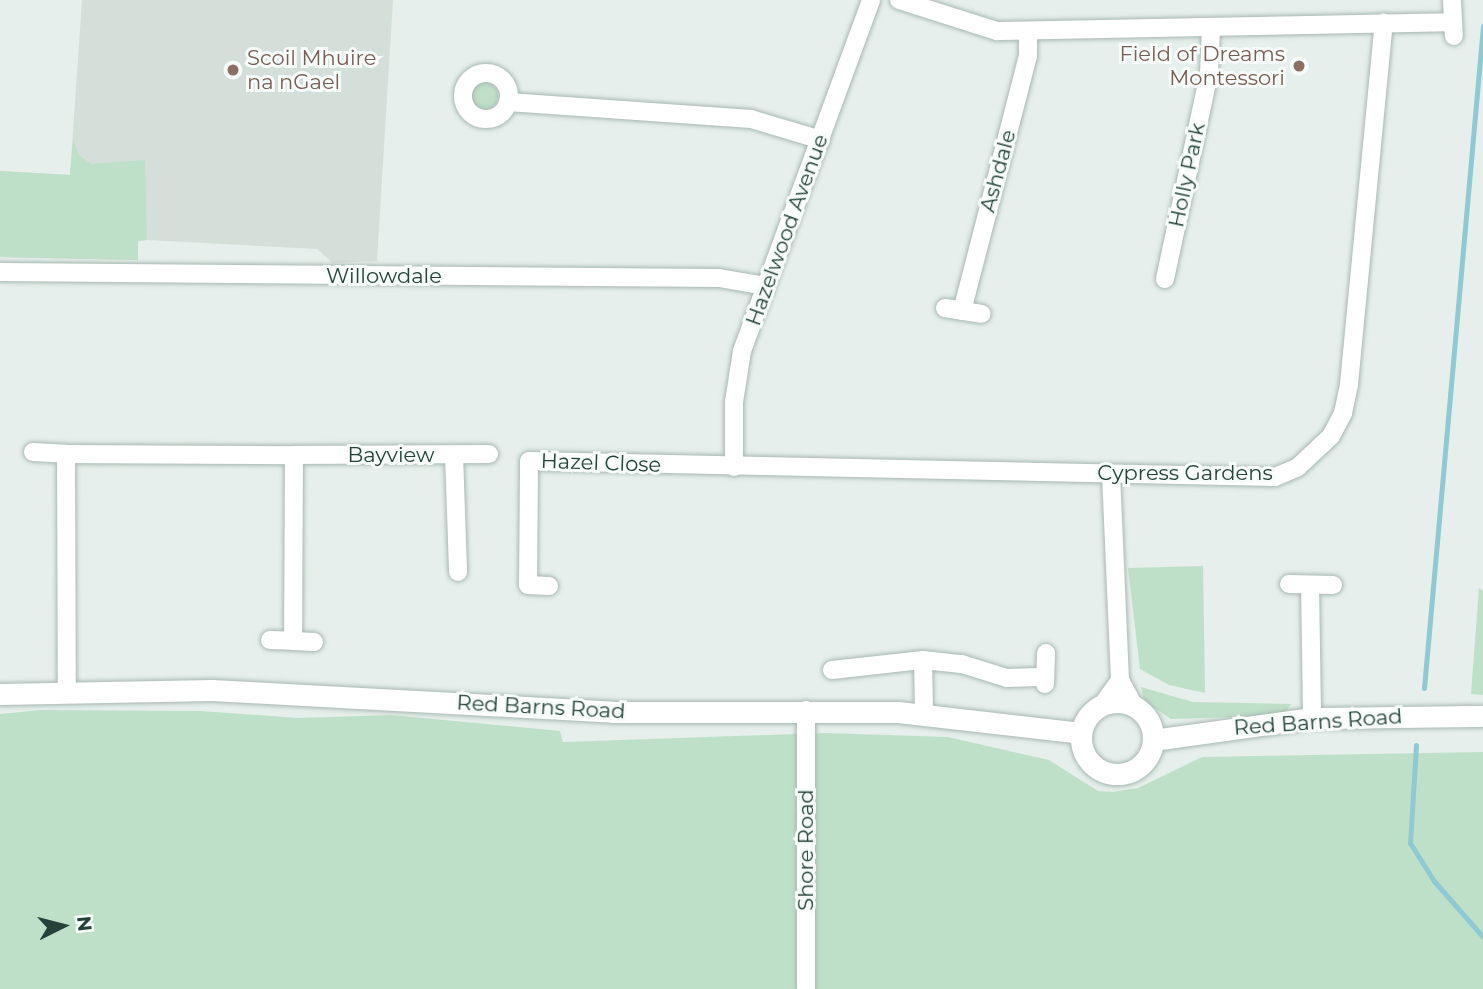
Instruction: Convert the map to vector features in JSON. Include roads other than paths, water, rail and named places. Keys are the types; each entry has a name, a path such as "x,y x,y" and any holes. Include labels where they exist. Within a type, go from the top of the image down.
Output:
{"street":[{"name":"Hazelwood Avenue","path":"734,467 734,402 742,351 871,0"},
{"path":"899,0 963,22 997,30 1028,31 1384,23 1453,29 1452,1"},
{"name":"Cypress Gardens","path":"734,467 1275,477 1297,467 1331,436 1343,413 1349,384 1384,23"},
{"name":"Holly Park","path":"1165,279 1209,74 1212,28"},
{"name":"Ashdale","path":"982,314 953,309 1028,56 1028,31"},
{"path":"508,102 751,120 821,139"},
{"name":"Willowdale","path":"0,272 706,278 744,279 766,286"},
{"name":"Bayview","path":"33,453 454,455 458,572"},
{"path":"66,454 67,692"},
{"path":"454,455 489,454"},
{"path":"293,641 294,455"},
{"name":"Hazel Close","path":"549,586 528,585 529,461 734,467"},
{"path":"1111,474 1120,680 1134,706 1147,719 1153,740 1151,751 1136,770 1114,775 1092,765 1081,745 1080,733 1090,713 1102,705 1120,680"},
{"path":"1289,584 1333,584"},
{"path":"1310,585 1311,718"},
{"path":"270,640 314,642"},
{"path":"832,670 923,660 962,664 1007,678 1045,680 1046,653"},
{"path":"923,660 924,714"},
{"name":"Red Barns Road","path":"0,694 311,692 614,712 806,710 924,714 1080,733"},
{"path":"1102,705 1119,702 1134,706"},
{"name":"Shore Road","path":"806,710 806,989"},
{"name":"Red Barns Road","path":"1153,740 1311,718 1483,716"}],"waterway":[{"path":"1424,688 1483,26"},
{"path":"1416,745 1410,843 1434,881 1483,937"}],"place":[{"name":"Field of Dreams Montessori","path":"1299,66"},
{"name":"Scoil Mhuire na nGael","path":"233,70"}]}
